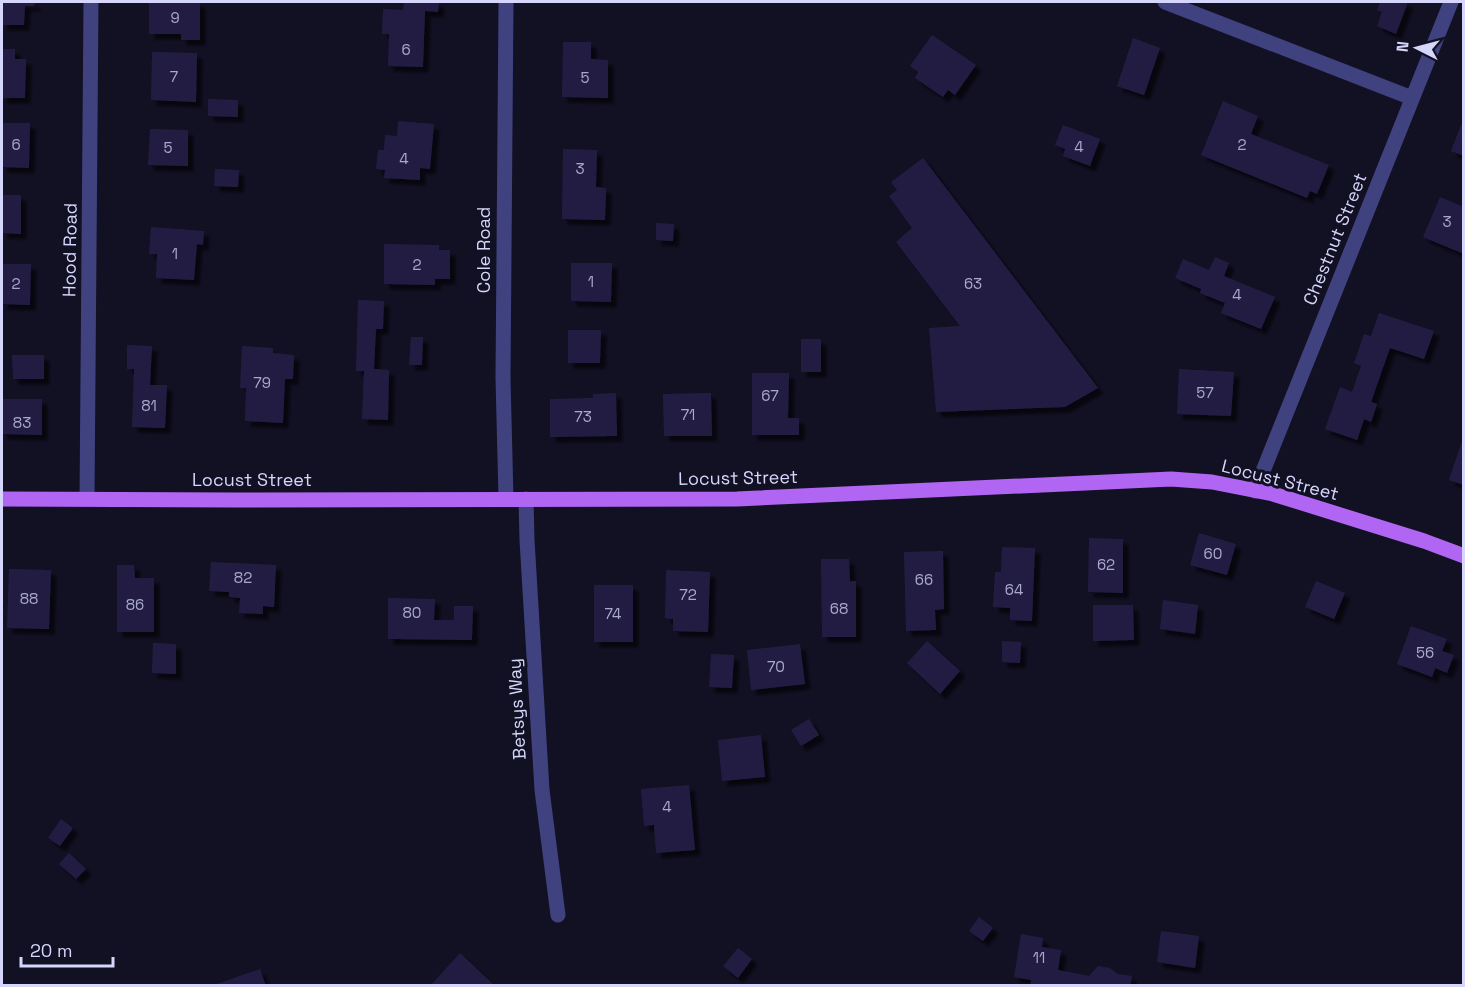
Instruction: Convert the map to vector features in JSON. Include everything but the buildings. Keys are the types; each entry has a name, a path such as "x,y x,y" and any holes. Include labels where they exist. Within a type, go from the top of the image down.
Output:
{"main road":[{"name":"Locust Street","path":"2,499 737,499 1171,479 1212,482 1273,494 1424,541 1464,556"}],"street":[{"name":"Hood Road","path":"87,499 91,2"},
{"name":"Cole Road","path":"506,2 503,378 506,499"},
{"path":"1165,2 1412,98"},
{"name":"Chestnut Street","path":"1255,490 1451,2"},
{"name":"Betsys Way","path":"526,499 542,790 558,915"}]}
